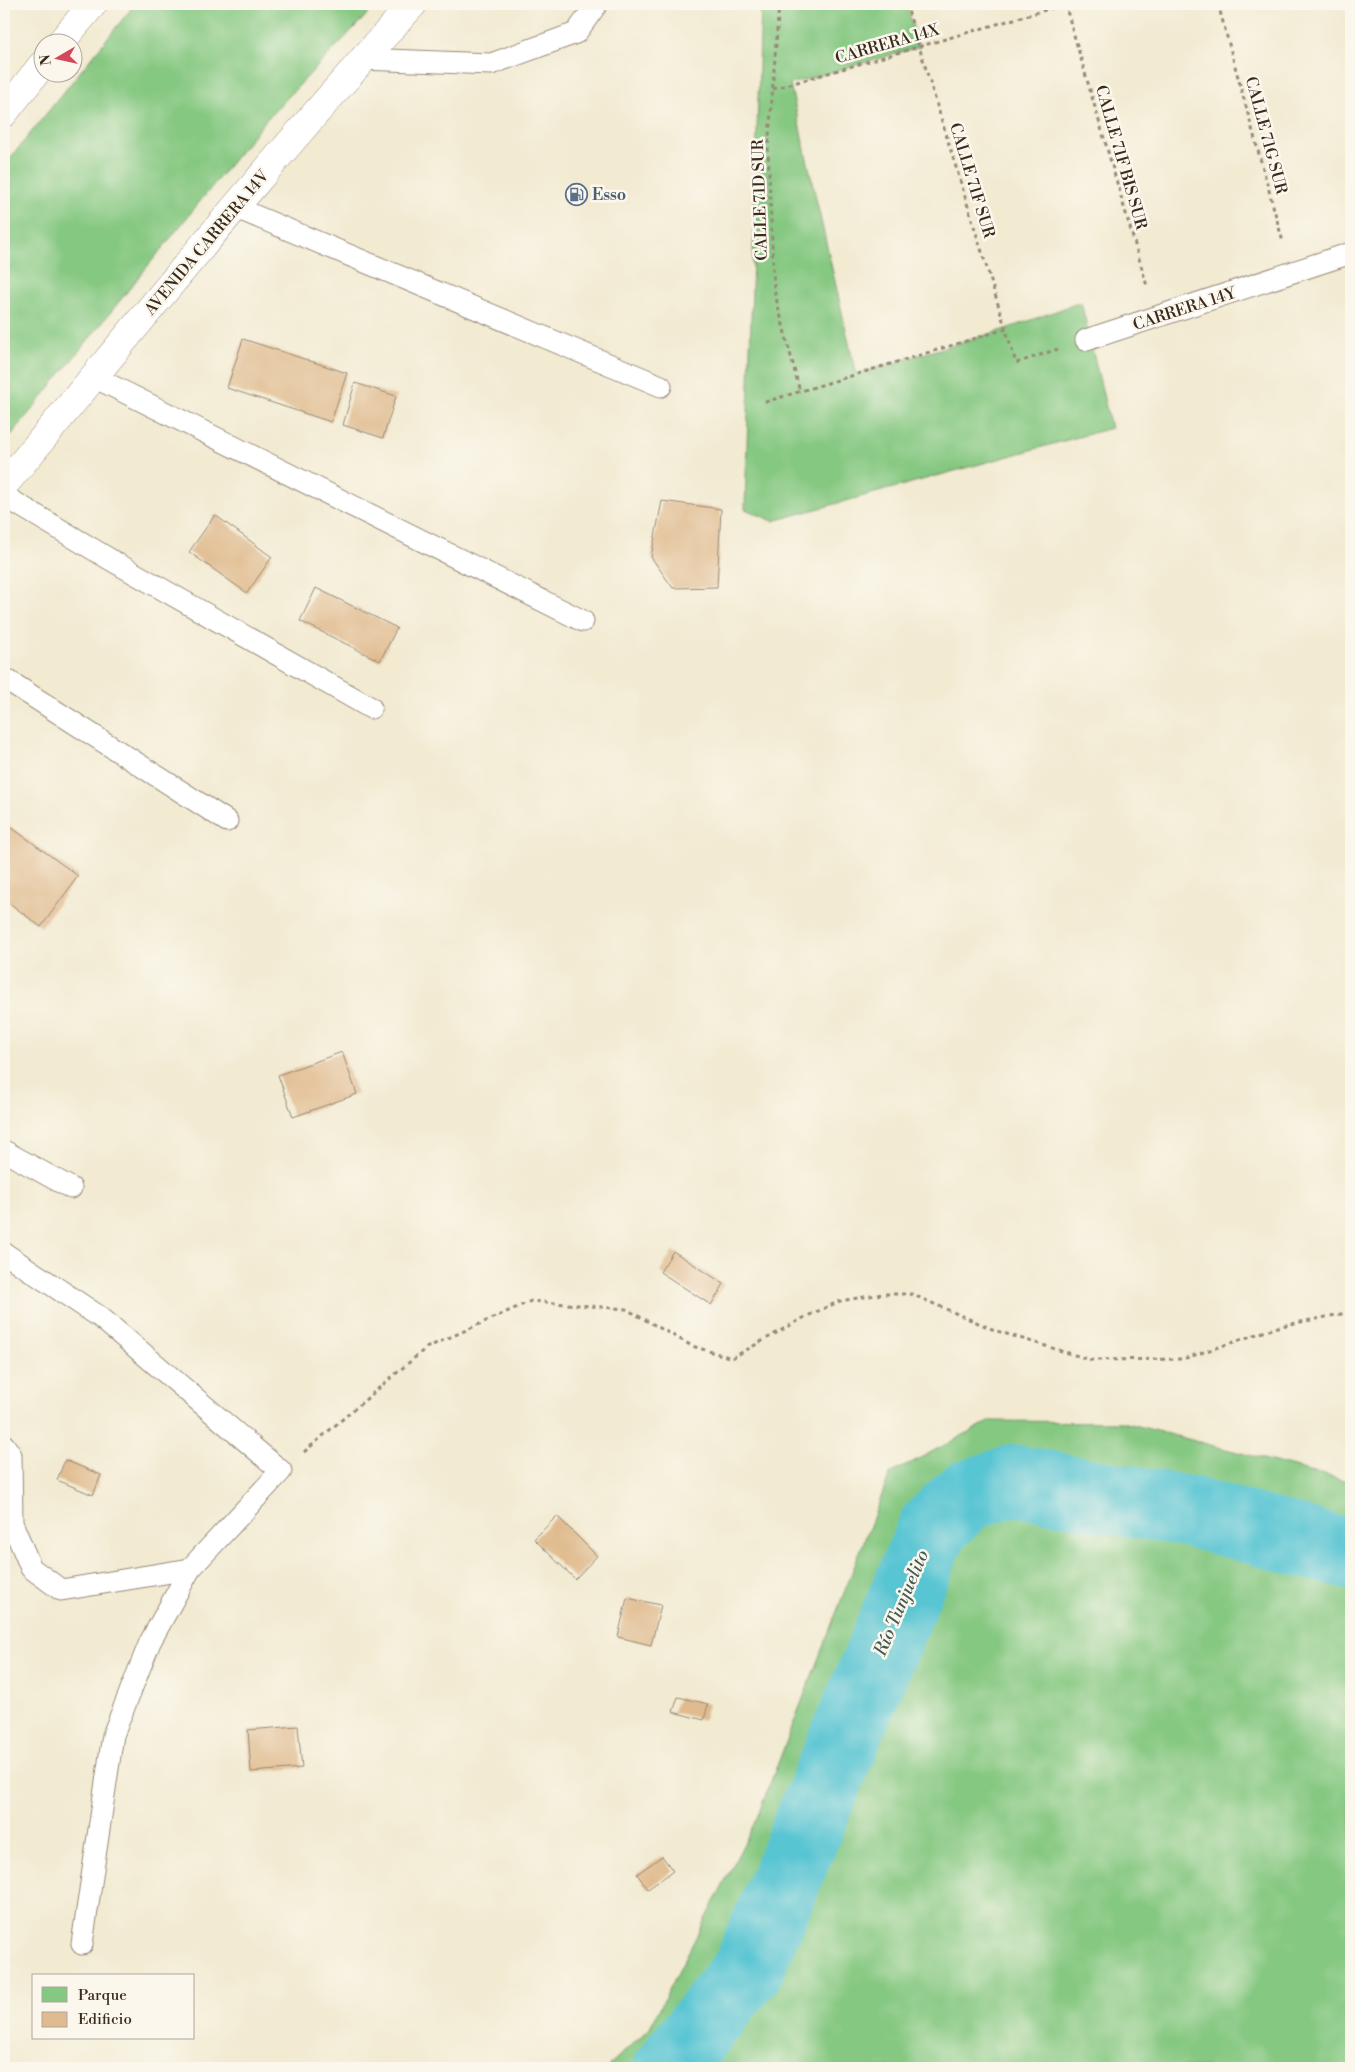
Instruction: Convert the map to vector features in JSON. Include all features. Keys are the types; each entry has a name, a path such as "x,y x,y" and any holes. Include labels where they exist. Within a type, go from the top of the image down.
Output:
{"highway":[{"path":"69,32 93,4"},
{"name":"AVENIDA CARRERA 14V","path":"4,485 234,207 362,59 413,4"},
{"path":"4,113 32,78"}],"lane":[{"path":"362,59 491,64 576,33 598,4"},
{"path":"234,207 662,386"},
{"name":"CARRERA 14Y","path":"1086,340 1351,254"},
{"path":"94,377 583,621"},
{"path":"4,496 111,560 372,708"},
{"path":"4,678 227,821"},
{"path":"4,1151 71,1188"},
{"path":"4,1253 100,1317 280,1472 190,1569 150,1642 113,1735 82,1944"},
{"path":"4,1445 11,1455 12,1523 31,1568 61,1590 190,1569"}],"path":[{"name":"CALLE 71D SUR","path":"779,4 768,150 774,290 800,392"},
{"name":"CALLE 71F SUR","path":"906,4 1016,363 1086,340"},
{"name":"CARRERA 14X","path":"773,89 1065,4"},
{"name":"CALLE 71F BIS SUR","path":"1065,4 1156,317"},
{"name":"CALLE 71G SUR","path":"1218,4 1291,273"},
{"path":"765,402 1006,329"},
{"path":"280,1472 426,1348 530,1300 626,1309 692,1346 732,1358 805,1317 840,1301 882,1294 912,1294 997,1331 1091,1360 1183,1359 1281,1326 1351,1312"}],"green space":[{"path":"135,4 377,4 265,121 4,444 4,166 72,82 82,82 82,70"},
{"path":"761,4 906,4 919,47 790,84 856,374 1006,329 1081,302 1111,428 773,521 745,509"},
{"path":"990,1421 1123,1422 1351,1482 1351,2068 606,2068 649,2029 756,1820 890,1474"}],"building":[{"path":"243,339 347,373 331,422 227,388"},
{"path":"355,383 396,396 383,438 343,425"},
{"path":"662,501 721,509 717,587 673,588 651,557"},
{"path":"215,515 272,557 247,593 189,552"},
{"path":"316,588 397,628 380,661 300,621"},
{"path":"4,822 78,876 41,927 4,899"},
{"path":"342,1052 357,1094 293,1117 278,1075"},
{"path":"673,1251 724,1284 711,1305 660,1272"},
{"path":"65,1460 101,1475 93,1495 57,1480"},
{"path":"557,1516 597,1556 575,1579 534,1539"},
{"path":"627,1598 661,1605 651,1645 618,1637"},
{"path":"678,1697 708,1704 704,1720 673,1712"},
{"path":"298,1726 302,1768 251,1772 248,1730"},
{"path":"662,1856 673,1871 648,1889 637,1874"}],"waterway":[{"name":"Río Tunjuelito","path":"669,2068 749,1967 933,1528 966,1496 1013,1480 1195,1513 1351,1555"}],"place":[{"name":"Esso","path":"576,194"}]}
